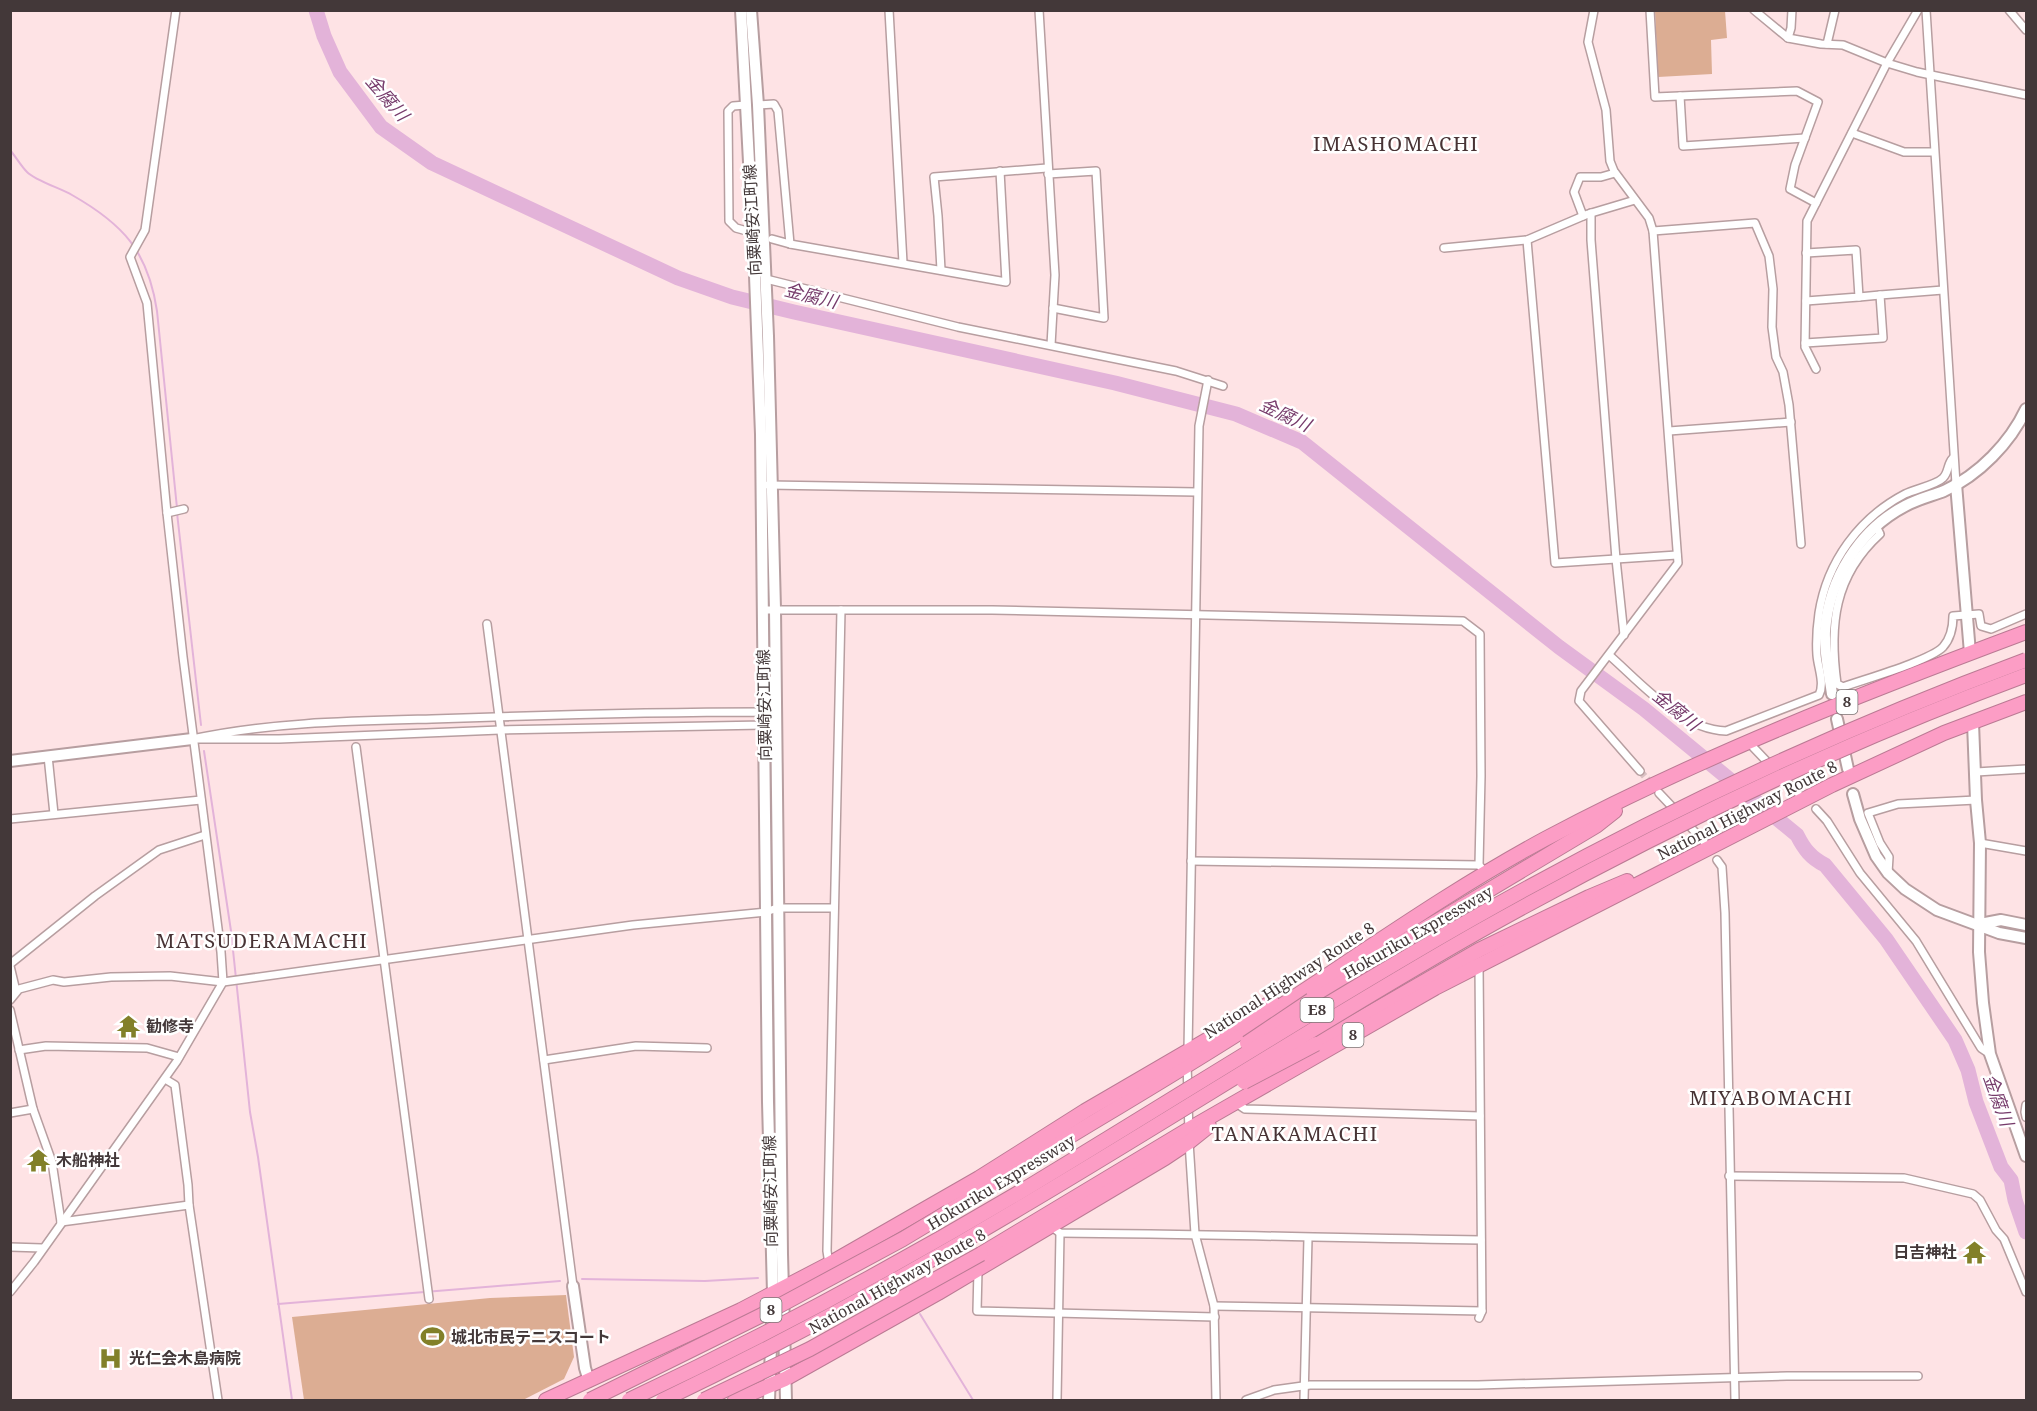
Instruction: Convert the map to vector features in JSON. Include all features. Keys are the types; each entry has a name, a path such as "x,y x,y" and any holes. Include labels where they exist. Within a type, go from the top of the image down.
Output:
{"highway":[{"name":"National Highway Route 8","path":"591,1401 762,1315 903,1239 1288,1002 1482,869 1725,752 2026,632"},
{"name":"Hokuriku Expressway","path":"629,1401 821,1304 1014,1195 1385,969 1560,870 1726,786 1803,751 1893,712 2026,660"},
{"name":"Hokuriku Expressway","path":"663,1401 829,1317 1077,1174 1392,982 1569,882 1735,798 1808,764 2026,675"},
{"name":"National Highway Route 8","path":"704,1401 810,1349 981,1254 1189,1136 1236,1103 1479,965 1887,758 2026,702"},
{"path":"1109,1137 1258,1035 1422,930 1596,826 1638,793"},
{"path":"1077,1174 1114,1156 1200,1105 1316,1044 1456,963 1589,897 1733,837"},
{"path":"546,1401 741,1310 829,1264 979,1178 1188,1050 1312,978 1348,960"},
{"path":"735,1401 785,1379 978,1270 1056,1230 1189,1136"}],"main road":[{"name":"向粟崎安江町線","path":"741,10 752,105"},
{"name":"向粟崎安江町線","path":"751,10 752,105 761,278 767,485 775,609 778,1290 769,1401"},
{"path":"1832,694 1825,632 1831,596 1837,579 1853,551 1879,519 1956,484 1983,465 2023,423 2026,409"},
{"path":"1956,484 1970,653"},
{"name":"向粟崎安江町線","path":"767,485 763,610 766,912 778,1290 786,1401"},
{"path":"1837,718 1848,769"},
{"path":"1973,723 1980,843 1979,951 1990,1054 2026,1156"},
{"path":"10,761 192,739"},
{"path":"1853,794 1867,838 1888,873 1905,889 1937,910 1999,933 2026,938"},
{"path":"1979,924 2001,920 2026,925"},
{"path":"573,1287 589,1381"}],"street":[{"path":"10,1292 165,1079 226,981 192,739 147,303 130,257 145,230 176,10"},
{"path":"889,10 903,263"},
{"path":"1039,10 1055,275 1051,345"},
{"path":"1594,10 1588,42 1603,95 1610,161 1615,173 1649,218 1653,231 1678,563 1581,691 1579,701 1640,771"},
{"path":"1650,10 1655,97 1797,91 1818,102 1795,165 1790,189 1816,203"},
{"path":"1754,10 1788,38 1843,45 1887,63 1930,75 2026,96"},
{"path":"1788,38 1792,10"},
{"path":"1827,44 1835,10"},
{"path":"1816,369 1805,347 1807,221 1887,63 1918,10"},
{"path":"1926,10 1956,484"},
{"path":"2009,10 2026,30"},
{"path":"1680,96 1683,146 1805,138"},
{"path":"747,231 736,228 729,221 728,111 733,105 774,104 778,111 790,244"},
{"path":"1852,133 1904,152 1934,152"},
{"path":"941,270 934,177 999,171 1096,171 1104,318 1053,308"},
{"path":"772,238 790,244 1006,282 999,171"},
{"path":"1583,216 1574,192 1580,177 1601,177 1615,173"},
{"path":"1444,248 1527,240 1591,213 1635,200"},
{"path":"1591,213 1591,240 1624,635"},
{"path":"1653,231 1755,223 1769,256 1773,289 1772,327 1776,357 1783,372 1791,422 1801,544"},
{"path":"1527,240 1555,563 1677,555"},
{"path":"1806,253 1856,250 1859,297"},
{"path":"761,278 958,327 1176,371 1224,386"},
{"path":"1806,301 1943,290"},
{"path":"1805,343 1883,339 1880,295"},
{"path":"1188,1050 1199,426 1209,382"},
{"path":"1669,431 1791,422"},
{"path":"1608,656 1676,713 1693,724 1717,731 1737,731 1819,695 1823,688 1818,659 1817,626 1826,585 1847,543 1860,527 1879,519 1909,492 1942,480 1953,458"},
{"path":"767,485 1197,492"},
{"path":"168,512 184,509"},
{"path":"1879,519 1880,534 1866,547 1854,564 1843,586 1837,609 1833,636 1837,684 1843,687 1938,652 1950,636 1953,616 1979,614 1981,626 1991,629 2026,614"},
{"path":"763,610 992,610 1463,621 1480,634 1482,869 1191,861"},
{"path":"829,1264 827,1251 841,610"},
{"path":"487,624 573,1287"},
{"path":"192,739 278,725 498,716 764,712 776,719"},
{"path":"192,739 279,739 500,730 764,725 776,719"},
{"path":"357,747 429,1294"},
{"path":"1753,747 1798,793"},
{"path":"48,756 54,814"},
{"path":"1976,772 2026,769"},
{"path":"1659,793 1705,843"},
{"path":"10,819 201,800"},
{"path":"1888,873 1889,857 1880,843 1868,813 1898,804 1976,800"},
{"path":"1816,809 1827,821 1860,873 1916,941 1981,1048 1990,1054"},
{"path":"10,999 15,987 10,965 95,896 159,850 205,835"},
{"path":"1980,843 2026,850"},
{"path":"1717,860 1722,867 1725,914 1735,1401"},
{"path":"10,999 19,989 53,980 64,982 111,977 170,976 226,981 633,925 766,912 777,908 834,908"},
{"path":"1214,1306 1480,1315 1479,965"},
{"path":"10,1011 33,1109 52,1162 61,1222"},
{"path":"19,1050 46,1046 147,1048 179,1057"},
{"path":"544,1060 636,1046 707,1048"},
{"path":"1187,1066 1195,1234 1214,1306 1216,1401"},
{"path":"165,1079 175,1085 189,1205 217,1400"},
{"path":"1236,1103 1245,1109 1480,1116"},
{"path":"2026,1105 2026,1118"},
{"path":"10,1113 33,1109"},
{"path":"1729,1176 1904,1178 1973,1194 1980,1200 1996,1230 2004,1239 2026,1292"},
{"path":"61,1222 189,1205"},
{"path":"1058,1401 1060,1313 1056,1230 1308,1238 1481,1240"},
{"path":"1304,1401 1308,1238"},
{"path":"10,1247 42,1248"},
{"path":"978,1270 977,1311 1215,1317"},
{"path":"1246,1401 1274,1390 1310,1385 1478,1385 1734,1377 1918,1376"}],"shaded area":[{"path":"1655,11 1725,11 1727,38 1711,40 1712,74 1658,77"},
{"name":"城北市民テニスコート","path":"566,1295 574,1357 564,1379 523,1400 304,1400 292,1317 490,1298"}],"waterway":[{"name":"金腐川","path":"316,10 324,36 340,72 381,127 432,163 678,278 732,297 1115,383 1236,414 1302,442 1559,647 1644,709 1797,835 1808,853 1825,865 1886,939 1955,1040 1968,1070 1976,1102 2001,1167 2011,1180 2026,1232"},
{"path":"10,150 31,175 67,192 106,217 130,241 140,256 153,290 157,311 177,508"},
{"path":"177,513 201,725"},
{"path":"204,751 231,931 250,1112 292,1400"},
{"path":"582,1279 705,1281 758,1278"},
{"path":"278,1304 560,1281"},
{"path":"920,1314 973,1400"}],"tunnel":[{"path":"1640,771 1654,787"}],"place":[{"name":"勧修寺","path":"128,1026"},
{"name":"木船神社","path":"38,1160"},
{"name":"日吉神社","path":"1975,1252"},
{"name":"城北市民テニスコート","path":"433,1337"},
{"name":"光仁会木島病院","path":"111,1358"}],"district":[{"name":"IMASHOMACHI","path":"1396,144"},
{"name":"MATSUDERAMACHI","path":"262,941"},
{"name":"MIYABOMACHI","path":"1771,1098"},
{"name":"TANAKAMACHI","path":"1295,1134"}]}
